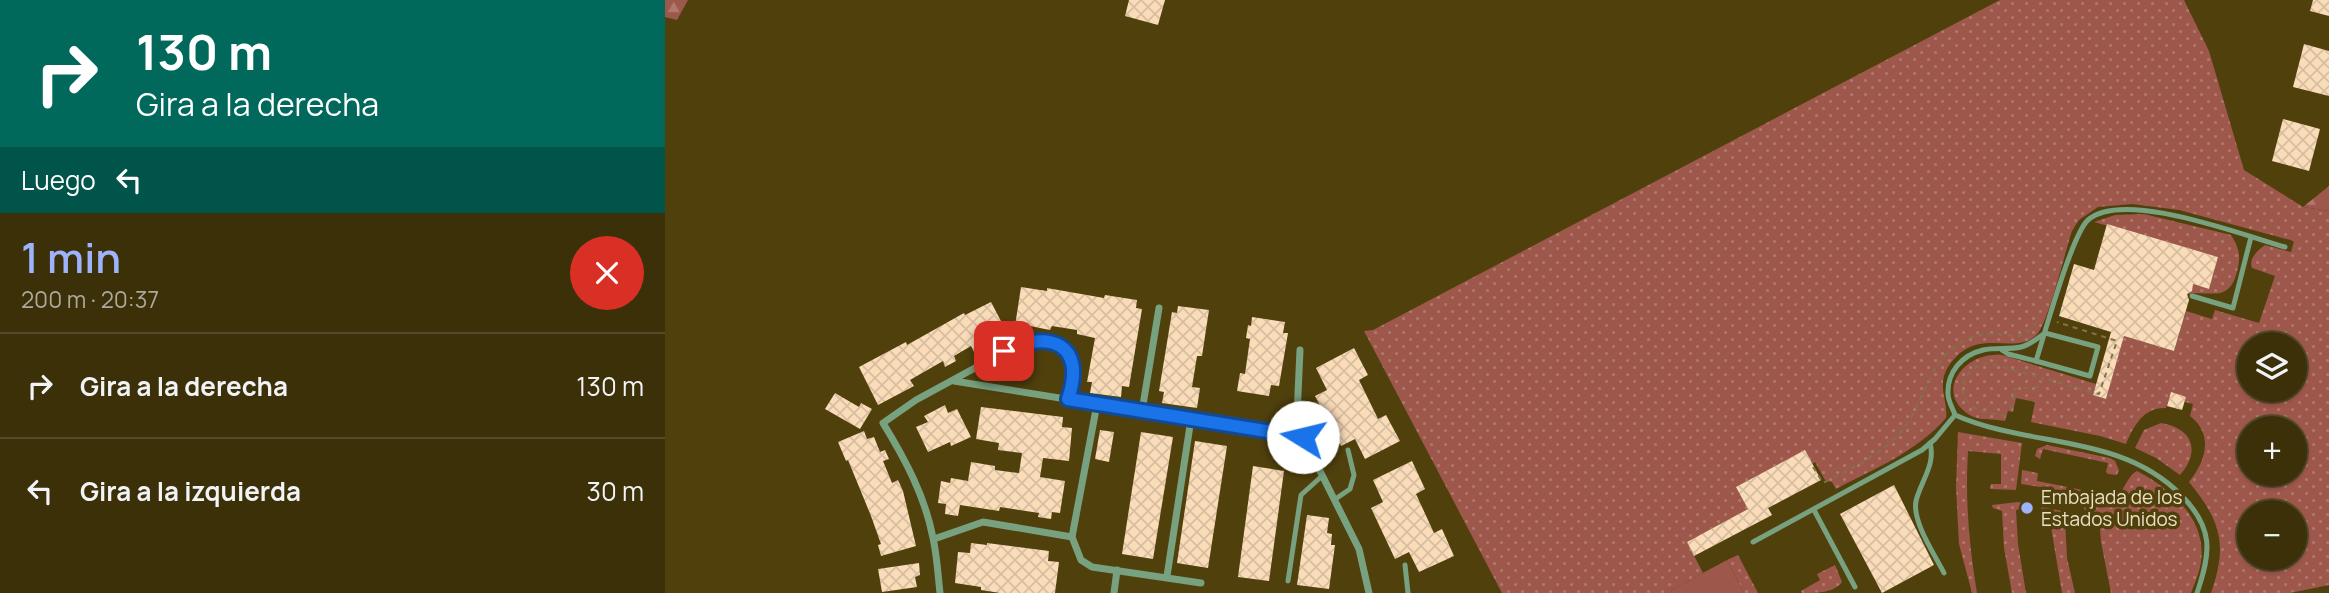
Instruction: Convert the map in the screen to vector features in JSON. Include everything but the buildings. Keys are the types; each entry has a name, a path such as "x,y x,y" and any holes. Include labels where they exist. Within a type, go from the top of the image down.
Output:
{"street":[{"path":"1142,411 1159,308"},
{"path":"940,593 934,539 926,512 906,459 883,423 916,400 1019,344 1047,341 1067,350 1074,361 1074,382 1068,399"},
{"path":"1300,350 1297,416 1303,437 1359,549 1369,593"},
{"path":"954,380 1303,437"},
{"path":"1097,404 1072,537 1081,560 1092,567 1201,583"},
{"path":"1167,576 1191,419"},
{"path":"934,539 983,522 1072,537"},
{"path":"1114,593 1117,570"}],"lane":[{"path":"2036,361 2076,240 2087,221 2108,209 2154,210 2285,247"},
{"path":"2192,296 2233,308 2251,237"},
{"path":"2002,350 2008,354 2090,376 2098,347 2045,333 2028,344 2002,350 1985,349 1968,355 1952,373 1948,395 1955,415 1977,425 2099,449 2128,459 2174,488 2196,510 2207,540 2206,565 2197,593"},
{"path":"1753,542 1901,463 1930,443 1955,415"},
{"path":"1930,443 1933,454 1915,504 1921,529 1944,573"},
{"path":"1334,500 1350,489 1354,475 1347,450"},
{"path":"1288,581 1301,495 1322,476"},
{"path":"1814,510 1855,587"},
{"path":"1405,565 1408,593"}],"path":[{"path":"1814,467 1823,483 1880,452 1908,422 1944,356 1961,341 1989,333 2018,337 2031,330 2039,319 2117,341 2099,394 1988,363 1980,364 1968,372 1963,384 1969,404 1977,409 2006,416"},
{"path":"2011,410 2015,389 2037,387 2043,378"}],"green space":[{"path":"665,0 688,0 677,20 665,17"},
{"path":"2000,0 2184,0 2209,51 2244,170 2303,207 2329,211 2329,585 2290,593 2211,593 2220,547 2215,522 2189,482 2200,466 2205,440 2198,423 2190,416 2193,404 2185,402 2185,397 2171,393 2166,408 2158,408 2146,414 2136,424 2126,444 2031,422 2035,402 2016,398 2013,412 2008,411 2005,421 1977,418 1958,405 1954,395 1958,374 1966,366 1989,355 2002,355 2096,384 2093,395 2106,399 2124,336 2174,351 2186,311 2212,319 2215,310 2259,323 2275,276 2252,268 2253,258 2265,245 2291,252 2294,241 2179,210 2132,204 2098,207 2079,220 2072,231 2052,300 2038,333 2021,343 1977,345 1966,349 1955,358 1947,369 1943,382 1946,418 1934,430 1909,450 1836,489 1832,482 1825,480 1815,462 1748,509 1687,542 1703,573 1671,590 1672,593 1502,593 1364,331 1373,330"},
{"path":"2329,186 2329,211 2303,207"},
{"path":"2144,214 2231,235 2239,258 2234,280 2229,288 2223,292 2182,296 2186,282 2209,289 2218,257 2094,222 2115,215"},
{"path":"2161,423 2180,430 2190,442 2190,458 2180,475 2156,458 2135,448 2144,430"},
{"path":"1958,432 2022,443 2016,490 1990,489 1991,484 2001,484 2001,454 1968,451 1968,522 1977,593 1972,593 1959,544 1956,487"},
{"path":"2047,445 2110,458 2115,461 2119,470 2117,475 2108,474 2108,463 2043,449 2040,459 2035,456 2037,449"},
{"path":"2022,470 2038,473 2037,481 2078,489 2115,501 2137,471 2163,488 2186,509 2199,536 2202,551 2200,567 2191,593 2111,593 2099,516 2088,516 2081,502 2052,495 2052,489 2021,484"},
{"path":"2018,502 2026,504 2027,507 2016,510 2026,593 2012,593 2004,548 2002,511 1992,505"},
{"path":"2042,507 2074,515 2073,519 2065,519 2067,558 2075,593 2062,593 2049,515 2041,515 2039,512"},
{"path":"1738,555 1758,593 1744,593 1727,560"},
{"path":"1727,560 1744,593 1672,593 1671,590"},
{"path":"1835,565 1842,582 1839,586 1825,592 1802,593 1801,591 1820,580 1817,574"}],"place":[{"name":"Embajada de los Estados Unidos","path":"2027,508"}],"route":[{"path":"1004,351 1019,344 1047,341 1067,350 1074,361 1074,382 1068,399 1303,437"}]}
